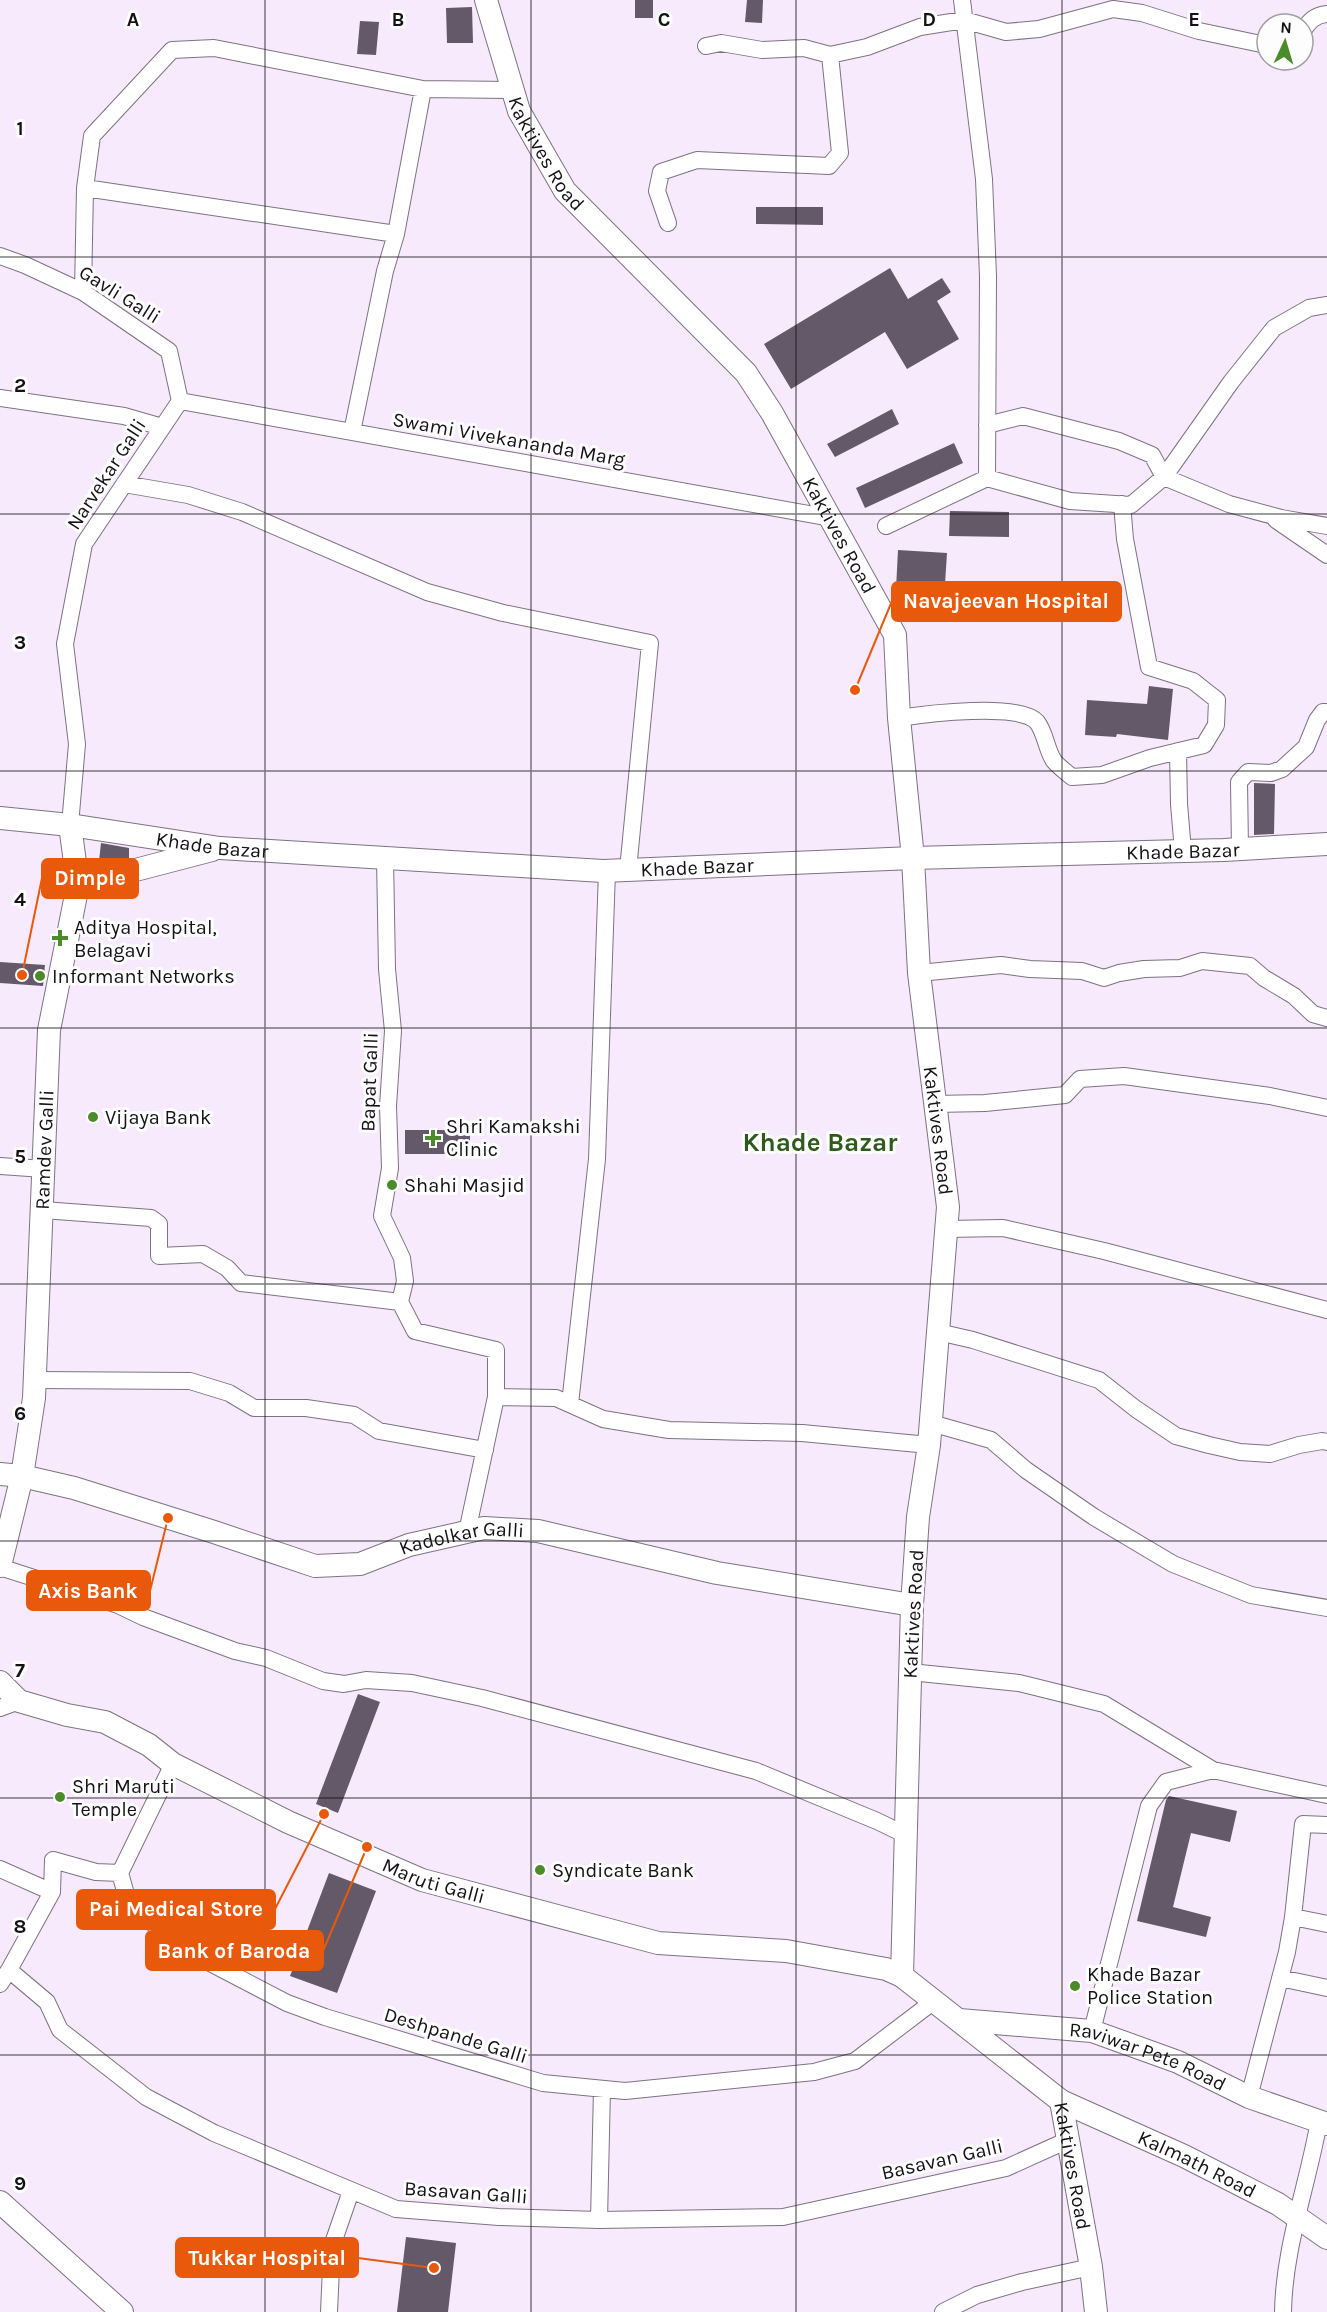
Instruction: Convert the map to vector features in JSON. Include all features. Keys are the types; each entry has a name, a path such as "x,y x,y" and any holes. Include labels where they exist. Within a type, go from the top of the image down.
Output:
{"main road":[{"name":"Kaktives Road","path":"486,0 519,111 566,191 746,373 772,413 895,635 899,718 913,858 920,973 948,1207 930,1434 918,1517 912,1605 902,1976 1061,2101 1091,2267 1096,2312"},
{"name":"Khade Bazar","path":"0,818 69,825 220,848 618,870 913,858 1240,849 1327,844"},
{"name":"Ramdev Galli","path":"0,1567 11,1475 36,1380 49,1030 78,885 69,825"},
{"path":"78,885 220,848"},
{"name":"Kadolkar Galli","path":"11,1475 74,1488 315,1566 360,1564 409,1545 484,1528 538,1531 717,1573 912,1605"},
{"name":"Maruti Galli","path":"0,1682 10,1704 105,1722 149,1745 174,1764 288,1822 422,1880 658,1943 786,1951 886,1969 902,1976"},
{"name":"Raviwar Pete Road","path":"959,2020 1092,2031 1178,2062 1249,2097 1323,2122"},
{"name":"Kalmath Road","path":"1061,2101 1184,2156 1278,2204 1327,2238"},
{"path":"0,2202 122,2312"}],"street":[{"path":"962,0 984,179 988,276 987,478"},
{"path":"706,46 721,44 762,50 804,48 830,55 867,47 920,27 964,20 1006,32 1040,29 1113,9 1142,13 1199,31 1255,43"},
{"path":"83,292 85,188 92,136 172,50 214,48 423,89 512,90"},
{"path":"668,224 657,191 661,172 697,160 829,166 840,153 830,55"},
{"path":"352,432 385,271 396,234 423,89"},
{"path":"85,188 396,234"},
{"name":"Gavli Galli","path":"0,256 83,292 169,351 180,401"},
{"path":"886,526 987,478 1070,501 1131,505 1164,477 1231,382 1275,328 1310,308 1327,305"},
{"path":"0,398 124,416 162,427"},
{"name":"Swami Vivekananda Marg","path":"180,401 831,518"},
{"name":"Narvekar Galli","path":"69,825 77,744 65,644 84,544 180,401"},
{"path":"987,425 1023,416 1119,441 1152,455 1164,477 1229,504 1269,515 1327,526"},
{"path":"124,484 188,495 242,512 427,592 503,613 650,643 618,870 597,1159 570,1404"},
{"path":"899,718 936,712 984,711 1021,714 1036,720 1046,737 1054,760 1072,777 1102,775 1150,758 1204,745 1216,725 1217,700 1193,681 1149,667 1125,539 1122,504"},
{"path":"1269,515 1327,555"},
{"path":"1240,849 1239,782 1248,772 1271,773 1282,769 1306,747 1317,720 1323,712 1327,712"},
{"path":"1178,751 1183,851"},
{"name":"Bapat Galli","path":"385,858 387,969 393,1031 388,1106 390,1168 382,1216 402,1258 405,1281 400,1302"},
{"path":"920,973 1001,965 1030,969 1082,971 1104,978 1144,969 1180,968 1202,961 1250,966 1264,978 1294,996 1313,1014 1327,1018"},
{"path":"935,1104 985,1103 1065,1095 1080,1079 1124,1076 1270,1096 1327,1108"},
{"path":"0,1166 44,1169"},
{"path":"43,1210 151,1218 159,1224 159,1256 202,1254 227,1268 241,1283 400,1302 415,1331 496,1350 496,1397 467,1532"},
{"path":"946,1229 1003,1228 1104,1251 1327,1310"},
{"path":"938,1332 973,1340 1099,1380 1176,1436 1240,1452 1270,1454 1299,1445 1327,1442"},
{"path":"36,1380 190,1382 229,1393 254,1408 306,1408 354,1415 379,1431 485,1450"},
{"path":"496,1397 556,1398 603,1419 669,1430 930,1434 991,1440 1026,1470 1094,1517 1173,1564 1251,1595 1327,1608"},
{"path":"0,1567 118,1605 143,1617 235,1651 266,1658 323,1681 344,1684 366,1680 412,1683 493,1701 756,1771 906,1835"},
{"path":"910,1672 1019,1683 1104,1704 1213,1770 1327,1795"},
{"path":"120,1873 174,1764"},
{"path":"1092,2031 1149,1806 1166,1782 1213,1770"},
{"path":"1249,2097 1280,1978 1293,1917 1302,1824 1327,1824"},
{"name":"Basavan Galli","path":"120,1873 96,1872 53,1860 52,1892 4,1977 47,2002 60,2030 146,2097 214,2133 396,2209 499,2217 599,2220 783,2217 1006,2168 1068,2140"},
{"path":"0,1869 52,1892"},
{"name":"Deshpande Galli","path":"120,1873 129,1905 191,1953 287,2003 345,2024 543,2083 626,2091 814,2072 855,2061 934,2001"},
{"path":"1293,1917 1327,1924"},
{"path":"1280,1978 1327,1988"},
{"path":"599,2220 602,2089"},
{"path":"1283,2312 1296,2216 1323,2122"},
{"path":"329,2312 332,2246 351,2190"},
{"path":"943,2312 977,2295 1091,2267"}],"building":[{"path":"635,0 653,0 653,18 635,18"},
{"path":"747,0 763,0 762,23 745,22"},
{"path":"472,7 473,43 447,43 446,8"},
{"path":"360,21 379,22 376,55 357,54"},
{"path":"756,207 823,207 823,225 756,224"},
{"path":"890,268 908,299 942,278 951,292 937,301 959,339 907,369 885,332 791,389 764,344"},
{"path":"892,409 899,424 835,457 827,444"},
{"path":"954,443 963,463 865,508 856,488"},
{"path":"950,511 1009,512 1009,537 949,536"},
{"path":"898,550 947,553 943,615 911,617 909,590 896,589"},
{"path":"1149,686 1173,689 1168,740 1117,734 1116,737 1085,735 1087,700 1147,704"},
{"path":"1254,783 1275,784 1274,834 1254,835"},
{"path":"101,843 129,848 129,858 113,862 99,861"},
{"path":"0,962 45,965 43,986 0,983"},
{"path":"405,1130 470,1130 470,1154 405,1154"},
{"path":"358,1694 380,1702 338,1813 316,1804"},
{"path":"1169,1796 1237,1811 1230,1842 1191,1833 1173,1907 1211,1917 1206,1937 1137,1921 1166,1800"},
{"path":"329,1873 376,1891 337,1993 290,1976"},
{"path":"406,2237 456,2243 448,2312 397,2312"}],"place":[{"name":"Navajeevan Hospital","path":"855,690"},
{"name":"Aditya Hospital, Belagavi","path":"60,938"},
{"name":"Dimple","path":"22,975"},
{"name":"Informant Networks","path":"40,976"},
{"name":"Vijaya Bank","path":"93,1117"},
{"name":"Shri Kamakshi Clinic","path":"433,1138"},
{"name":"Shahi Masjid","path":"392,1185"},
{"name":"Axis Bank","path":"168,1518"},
{"name":"Shri Maruti Temple","path":"60,1797"},
{"name":"Pai Medical Store","path":"324,1814"},
{"name":"Bank of Baroda","path":"367,1847"},
{"name":"Syndicate Bank","path":"540,1870"},
{"name":"Khade Bazar Police Station","path":"1075,1986"},
{"name":"Tukkar Hospital","path":"434,2268"}],"district":[{"name":"Khade Bazar","path":"820,1142"}]}
